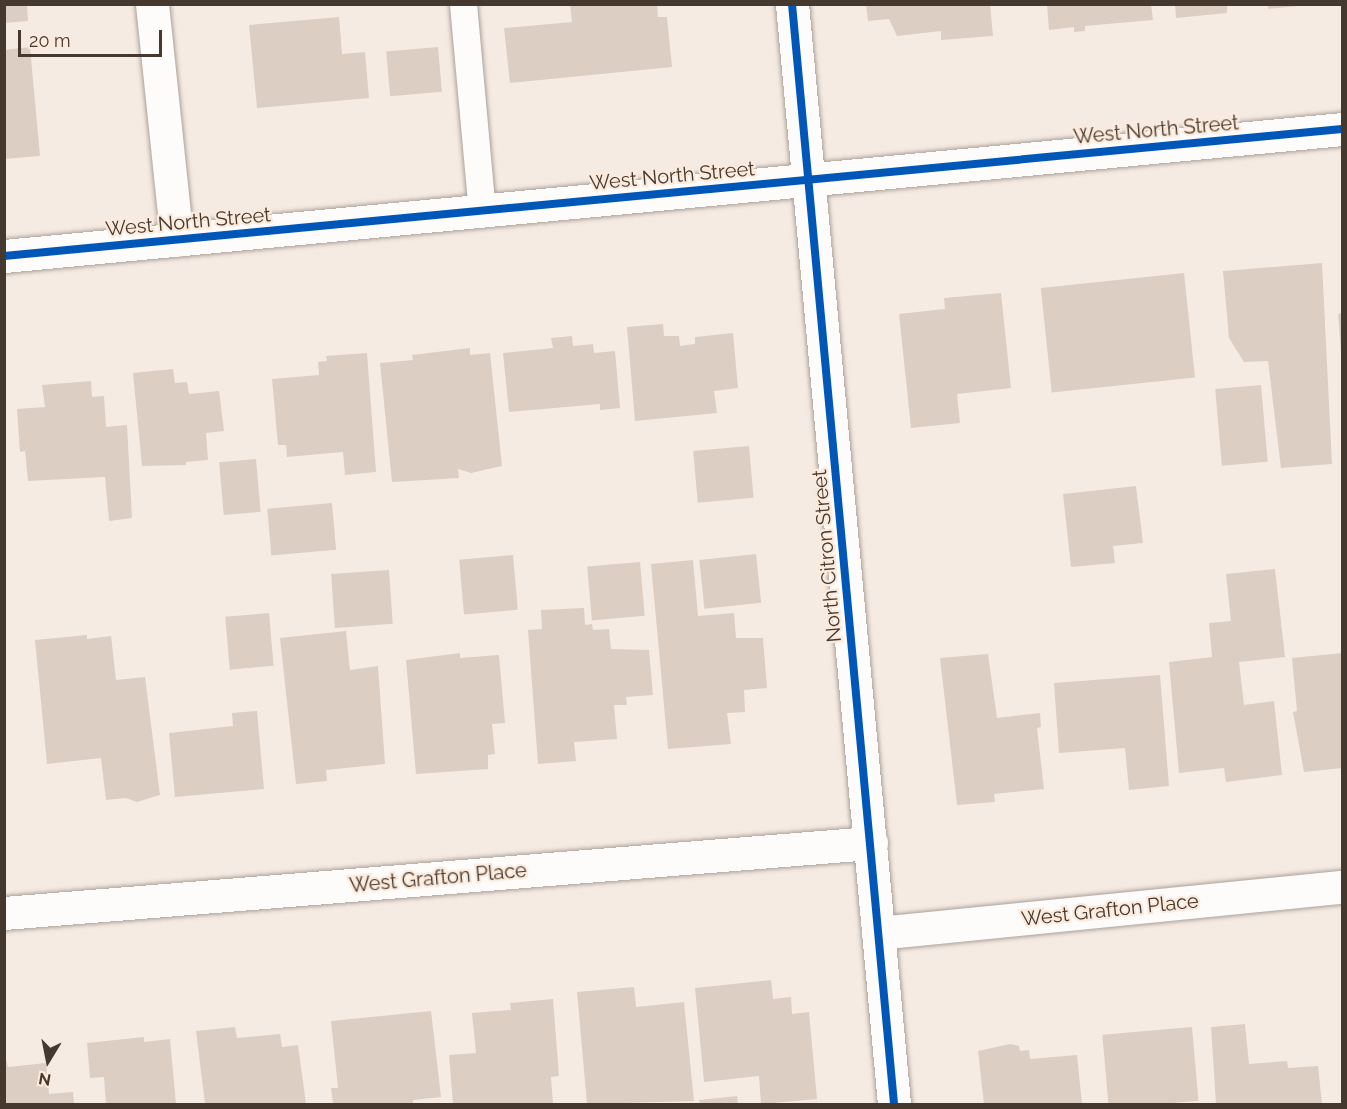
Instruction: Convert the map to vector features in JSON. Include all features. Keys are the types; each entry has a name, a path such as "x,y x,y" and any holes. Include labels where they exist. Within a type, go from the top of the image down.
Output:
{"street":[{"path":"152,4 177,240"},
{"name":"North Citron Street","path":"792,4 894,1104"},
{"name":"West North Street","path":"4,256 1342,129"},
{"name":"West Grafton Place","path":"4,913 871,843"},
{"name":"West Grafton Place","path":"878,933 1342,887"}],"lane":[{"path":"463,4 482,211"}],"building":[{"path":"570,4 657,4 658,17 667,17 672,67 510,83 504,28 572,22"},
{"path":"866,4 990,4 993,36 941,40 941,31 897,36 889,19 868,21"},
{"path":"1047,4 1151,4 1153,20 1085,26 1085,31 1074,32 1074,27 1049,30"},
{"path":"1175,4 1227,4 1227,13 1176,18"},
{"path":"1268,4 1298,4 1298,6 1268,9"},
{"path":"4,5 27,5 28,21 4,23"},
{"path":"339,17 342,54 365,52 369,98 257,108 249,25"},
{"path":"30,47 40,156 4,159 4,50"},
{"path":"438,47 442,92 390,96 386,52"},
{"path":"1322,263 1332,464 1281,468 1268,361 1244,362 1229,338 1223,271"},
{"path":"1184,273 1195,377 1052,392 1041,288"},
{"path":"1001,293 1011,388 957,394 960,423 911,428 899,314 945,309 944,298"},
{"path":"1342,313 1342,351 1341,351 1338,314"},
{"path":"663,324 664,336 679,336 680,346 695,344 695,337 733,333 738,388 714,391 717,413 635,421 627,327"},
{"path":"572,336 573,346 593,344 594,353 615,351 620,408 600,410 600,404 509,412 503,353 553,348 551,338"},
{"path":"470,348 470,355 490,353 502,466 471,473 458,469 459,478 392,482 380,363 413,360 412,355"},
{"path":"367,353 376,472 345,475 343,452 287,457 286,445 278,445 272,379 319,375 318,362 327,361 326,356"},
{"path":"173,369 175,383 187,382 189,394 219,391 224,431 206,433 208,460 186,462 186,465 142,466 133,373"},
{"path":"91,381 92,397 104,396 106,427 127,425 132,518 109,521 105,477 28,481 25,451 20,452 17,409 45,407 42,385"},
{"path":"1261,385 1268,462 1222,466 1215,389"},
{"path":"749,446 754,498 698,503 693,451"},
{"path":"256,459 261,512 224,515 219,462"},
{"path":"1136,486 1143,543 1113,546 1115,563 1071,567 1063,494"},
{"path":"332,503 336,550 271,555 267,509"},
{"path":"756,554 761,603 704,609 699,560"},
{"path":"513,555 518,610 464,614 459,560"},
{"path":"693,560 698,616 734,613 736,638 763,638 767,688 744,690 745,712 727,713 731,744 668,749 651,564"},
{"path":"640,562 645,616 592,620 587,567"},
{"path":"1275,569 1285,657 1239,662 1244,705 1274,701 1282,775 1226,782 1224,768 1179,773 1169,662 1212,657 1209,623 1231,621 1226,574"},
{"path":"389,570 393,624 335,628 331,574"},
{"path":"584,608 585,625 592,624 593,630 609,629 611,649 649,650 653,695 626,697 627,705 614,705 617,739 574,742 576,761 538,764 528,630 542,629 541,610"},
{"path":"269,613 274,666 230,670 225,617"},
{"path":"346,631 350,670 378,666 385,764 326,770 327,781 296,784 280,638"},
{"path":"87,635 87,639 111,636 116,680 145,677 160,795 137,802 126,798 106,800 101,758 47,764 35,640"},
{"path":"460,653 460,658 499,655 505,723 492,724 495,754 488,755 488,769 416,774 406,660"},
{"path":"1342,653 1342,768 1304,772 1293,712 1297,711 1292,658"},
{"path":"988,654 997,718 1040,713 1041,727 1037,728 1044,789 994,794 995,802 957,805 940,658"},
{"path":"1160,675 1169,786 1129,790 1125,748 1059,753 1054,683"},
{"path":"257,711 264,789 175,797 169,733 233,726 232,713"},
{"path":"771,980 773,999 791,997 792,1014 809,1012 817,1099 761,1104 759,1076 704,1082 695,988"},
{"path":"634,987 636,1007 684,1002 694,1101 587,1104 577,992"},
{"path":"553,999 559,1076 551,1077 553,1104 453,1104 449,1055 476,1053 472,1013 511,1010 510,1003"},
{"path":"431,1011 441,1097 413,1100 413,1104 333,1104 331,1088 338,1088 331,1021"},
{"path":"1245,1024 1249,1064 1287,1061 1288,1068 1318,1066 1322,1104 1216,1104 1211,1027"},
{"path":"235,1027 237,1038 280,1034 282,1047 298,1045 306,1104 205,1104 196,1031"},
{"path":"1192,1027 1198,1101 1161,1104 1108,1104 1102,1035"},
{"path":"144,1037 144,1042 170,1039 176,1104 106,1104 104,1077 90,1078 87,1043"},
{"path":"1010,1044 1019,1046 1020,1051 1029,1050 1030,1059 1077,1055 1082,1104 984,1104 978,1051"},
{"path":"4,1052 8,1067 46,1063 49,1094 73,1092 74,1104 4,1104"},
{"path":"737,1096 738,1104 700,1104 699,1100"}],"cycle path":[{"path":"792,4 894,1104"},
{"path":"4,256 1342,129"}]}
